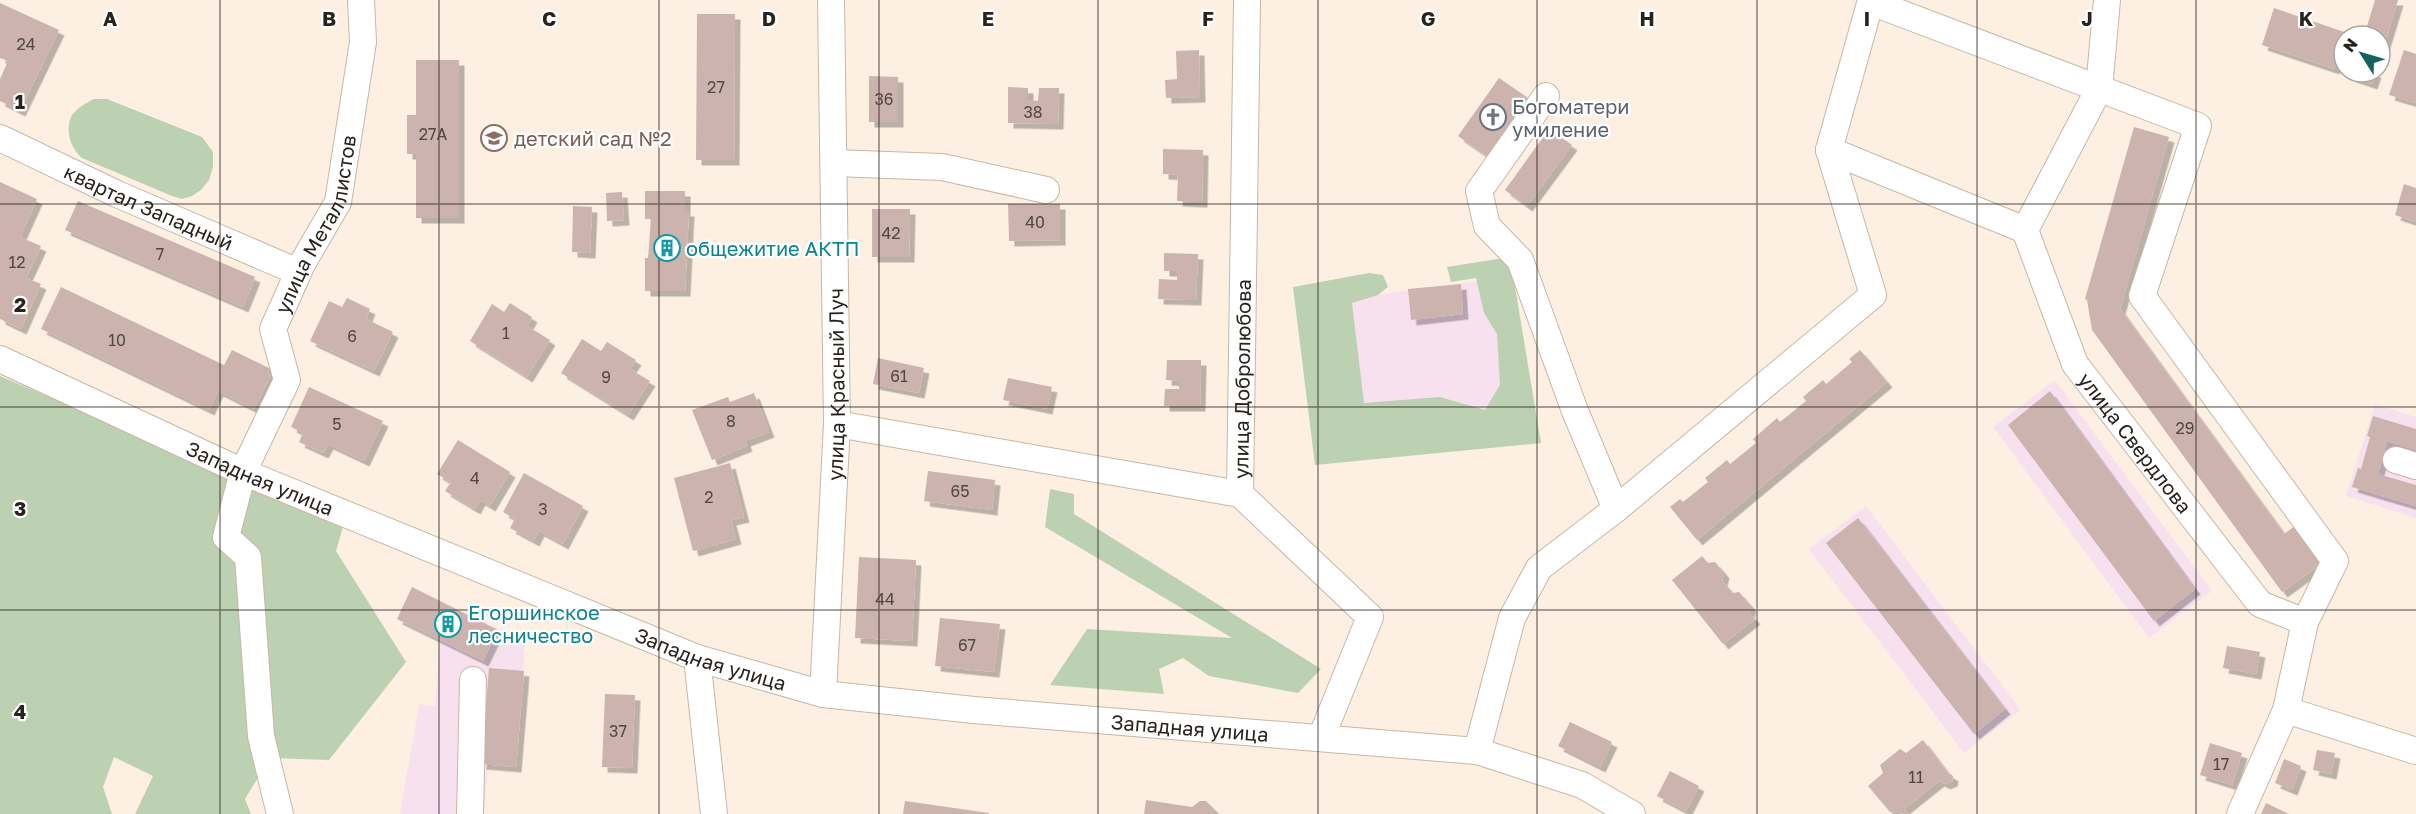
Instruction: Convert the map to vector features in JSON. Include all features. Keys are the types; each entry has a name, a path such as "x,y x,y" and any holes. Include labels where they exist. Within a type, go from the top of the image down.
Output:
{"street":[{"name":"улица Металлистов","path":"280,814 261,736 248,557 226,537 243,472 287,380 273,329 298,272 338,202 363,42 361,0"},
{"name":"улица Красный Луч","path":"823,694 837,424 831,0"},
{"name":"улица Добролюбова","path":"837,424 1240,494 1247,0"},
{"path":"1829,150 2025,230 2099,89 2107,0"},
{"path":"1477,751 1512,618 1539,568 1616,509 1873,295 1829,150 1871,1 2198,126 2142,296 2335,561 2305,622 2286,710 2240,814"},
{"path":"1546,96 1479,191 1487,226 1520,260 1575,411 1616,509"},
{"name":"квартал Западный","path":"0,138 117,194 298,272"},
{"path":"834,163 942,166 1046,190"},
{"name":"улица Свердлова","path":"2025,230 2075,364 2260,604 2305,622"},
{"name":"Западная улица","path":"0,359 243,472 697,658 823,694 985,711 1477,751 1582,786 1632,814"},
{"path":"1240,494 1370,617 1321,738"},
{"path":"697,658 714,814"},
{"path":"470,814 473,680"},
{"path":"2286,710 2416,750"}],"shaded area":[{"path":"1494,279 1512,407 1344,431 1326,302"},
{"path":"2055,380 2212,591 2149,638 1993,427"},
{"path":"2375,404 2416,417 2416,518 2346,496"},
{"path":"1866,506 2021,710 1964,753 1809,549"},
{"name":"Егоршинское лесничество","path":"412,587 525,642 516,767 488,765 484,814 400,814 419,704 435,706 440,641 397,619"}],"green space":[{"path":"94,99 107,99 202,137 213,152 213,167 209,180 201,190 182,199 82,158 70,139 69,122 75,111"},
{"path":"1510,257 1541,443 1315,465 1293,287 1369,273 1383,275 1388,287 1378,295 1352,303 1364,403 1440,397 1485,410 1500,385 1497,334 1484,313 1476,278 1451,282 1447,267"},
{"path":"0,376 344,523 336,551 406,662 329,760 270,758 245,799 251,814 135,814 153,776 114,757 103,787 112,814 0,814"},
{"path":"1050,489 1074,494 1074,514 1321,669 1298,693 1209,676 1183,658 1159,669 1164,694 1050,685 1087,629 1232,638 1045,527"}],"building":[{"path":"2375,0 2398,0 2391,24 2368,24"},
{"path":"0,3 59,30 20,111 0,101 0,79 8,61 0,58"},
{"path":"2274,8 2332,28 2332,68 2262,45"},
{"path":"697,14 735,14 734,160 696,160"},
{"path":"1199,50 1200,97 1166,98 1165,80 1177,79 1176,51"},
{"path":"2404,50 2416,54 2416,103 2389,95"},
{"name":"детский сад №2","path":"416,60 459,60 459,218 416,218 416,154 407,154 407,115 416,115"},
{"path":"869,76 898,77 898,122 869,122"},
{"name":"Богоматери умиление","path":"1499,78 1528,98 1487,156 1458,136"},
{"path":"1008,87 1028,88 1028,100 1038,101 1039,88 1059,88 1058,124 1008,123"},
{"path":"2134,127 2169,137 2120,309 2284,534 2295,526 2322,563 2282,592 2092,330 2085,299"},
{"path":"1549,129 1572,145 1527,206 1505,190"},
{"path":"1163,149 1203,150 1202,202 1177,201 1178,175 1163,174"},
{"path":"0,182 37,199 20,237 41,246 26,278 41,284 21,329 0,319"},
{"path":"2404,184 2416,188 2416,222 2395,215"},
{"name":"общежитие АКТП","path":"645,191 685,191 685,211 689,211 685,291 645,291 645,258 648,258 651,219 645,219"},
{"path":"622,192 624,220 607,221 606,193"},
{"path":"78,201 255,277 243,307 65,230"},
{"path":"1008,204 1060,204 1060,240 1009,241"},
{"path":"573,206 592,207 590,253 572,252"},
{"path":"872,209 910,209 909,257 872,257"},
{"path":"1164,253 1198,254 1196,300 1158,299 1159,279 1177,280 1177,271 1164,271"},
{"path":"1461,284 1463,314 1411,320 1408,289"},
{"path":"61,287 224,365 232,350 273,370 254,409 218,391 209,410 41,329"},
{"path":"347,298 370,309 366,319 393,332 374,371 310,341 329,301 342,307"},
{"path":"510,303 532,317 527,326 550,340 527,377 470,341 492,304 504,312"},
{"path":"582,339 601,351 607,342 636,360 630,369 650,381 628,415 561,373"},
{"path":"1860,350 1887,382 1697,540 1670,507 1680,499 1683,502 1708,482 1705,478 1727,460 1730,464 1756,443 1753,439 1777,418 1780,422 1806,401 1803,397 1823,380 1826,384 1852,362 1849,359"},
{"path":"878,358 924,368 919,393 873,384"},
{"path":"1167,360 1201,360 1200,406 1164,406 1165,389 1179,389 1179,381 1166,380"},
{"path":"1008,378 1052,387 1047,409 1003,400"},
{"path":"309,387 383,421 364,461 328,444 323,453 299,442 303,433 291,427"},
{"path":"2050,391 2195,589 2154,621 2008,425"},
{"path":"754,393 769,432 745,441 747,446 712,460 692,410 728,397 730,402"},
{"path":"2373,416 2416,429 2416,450 2387,441 2378,474 2416,485 2416,506 2352,487 2358,468 2361,469"},
{"path":"458,440 510,472 490,506 480,500 475,509 445,491 451,482 437,474"},
{"path":"730,463 744,517 731,520 736,539 693,551 674,478"},
{"path":"928,471 995,480 992,510 924,501"},
{"path":"524,473 583,506 563,544 539,531 534,541 510,528 515,519 503,512"},
{"path":"1858,518 2005,709 1974,734 1826,543"},
{"path":"1702,556 1708,563 1715,562 1724,573 1722,581 1733,593 1739,592 1751,606 1749,613 1755,619 1723,644 1672,580"},
{"path":"859,557 916,560 912,641 855,638"},
{"name":"Егоршинское лесничество","path":"412,587 498,630 483,661 397,619"},
{"path":"940,618 1000,624 994,672 935,666"},
{"path":"2227,646 2260,652 2256,674 2223,668"},
{"path":"489,668 524,671 516,767 481,764"},
{"path":"605,694 635,695 632,768 602,767"},
{"path":"1570,722 1612,742 1600,767 1558,746"},
{"path":"1923,740 1947,772 1953,776 1952,781 1945,784 1939,781 1904,809 1908,814 1890,812 1868,786 1883,773 1880,765 1900,749 1906,753"},
{"path":"2210,743 2242,753 2232,785 2200,775"},
{"path":"2317,750 2335,753 2331,774 2313,770"},
{"path":"2284,759 2301,766 2292,790 2275,783"},
{"path":"1670,771 1699,786 1686,811 1657,796"},
{"path":"1146,800 1192,807 1200,801 1206,801 1214,809 1214,814 1144,814"},
{"path":"905,801 989,813 989,814 903,814"},
{"path":"2266,803 2289,814 2261,814"}],"place":[{"name":"Богоматери умиление","path":"1493,117"},
{"name":"детский сад №2","path":"494,138"},
{"name":"общежитие АКТП","path":"667,248"},
{"name":"Егоршинское лесничество","path":"448,624"}]}
